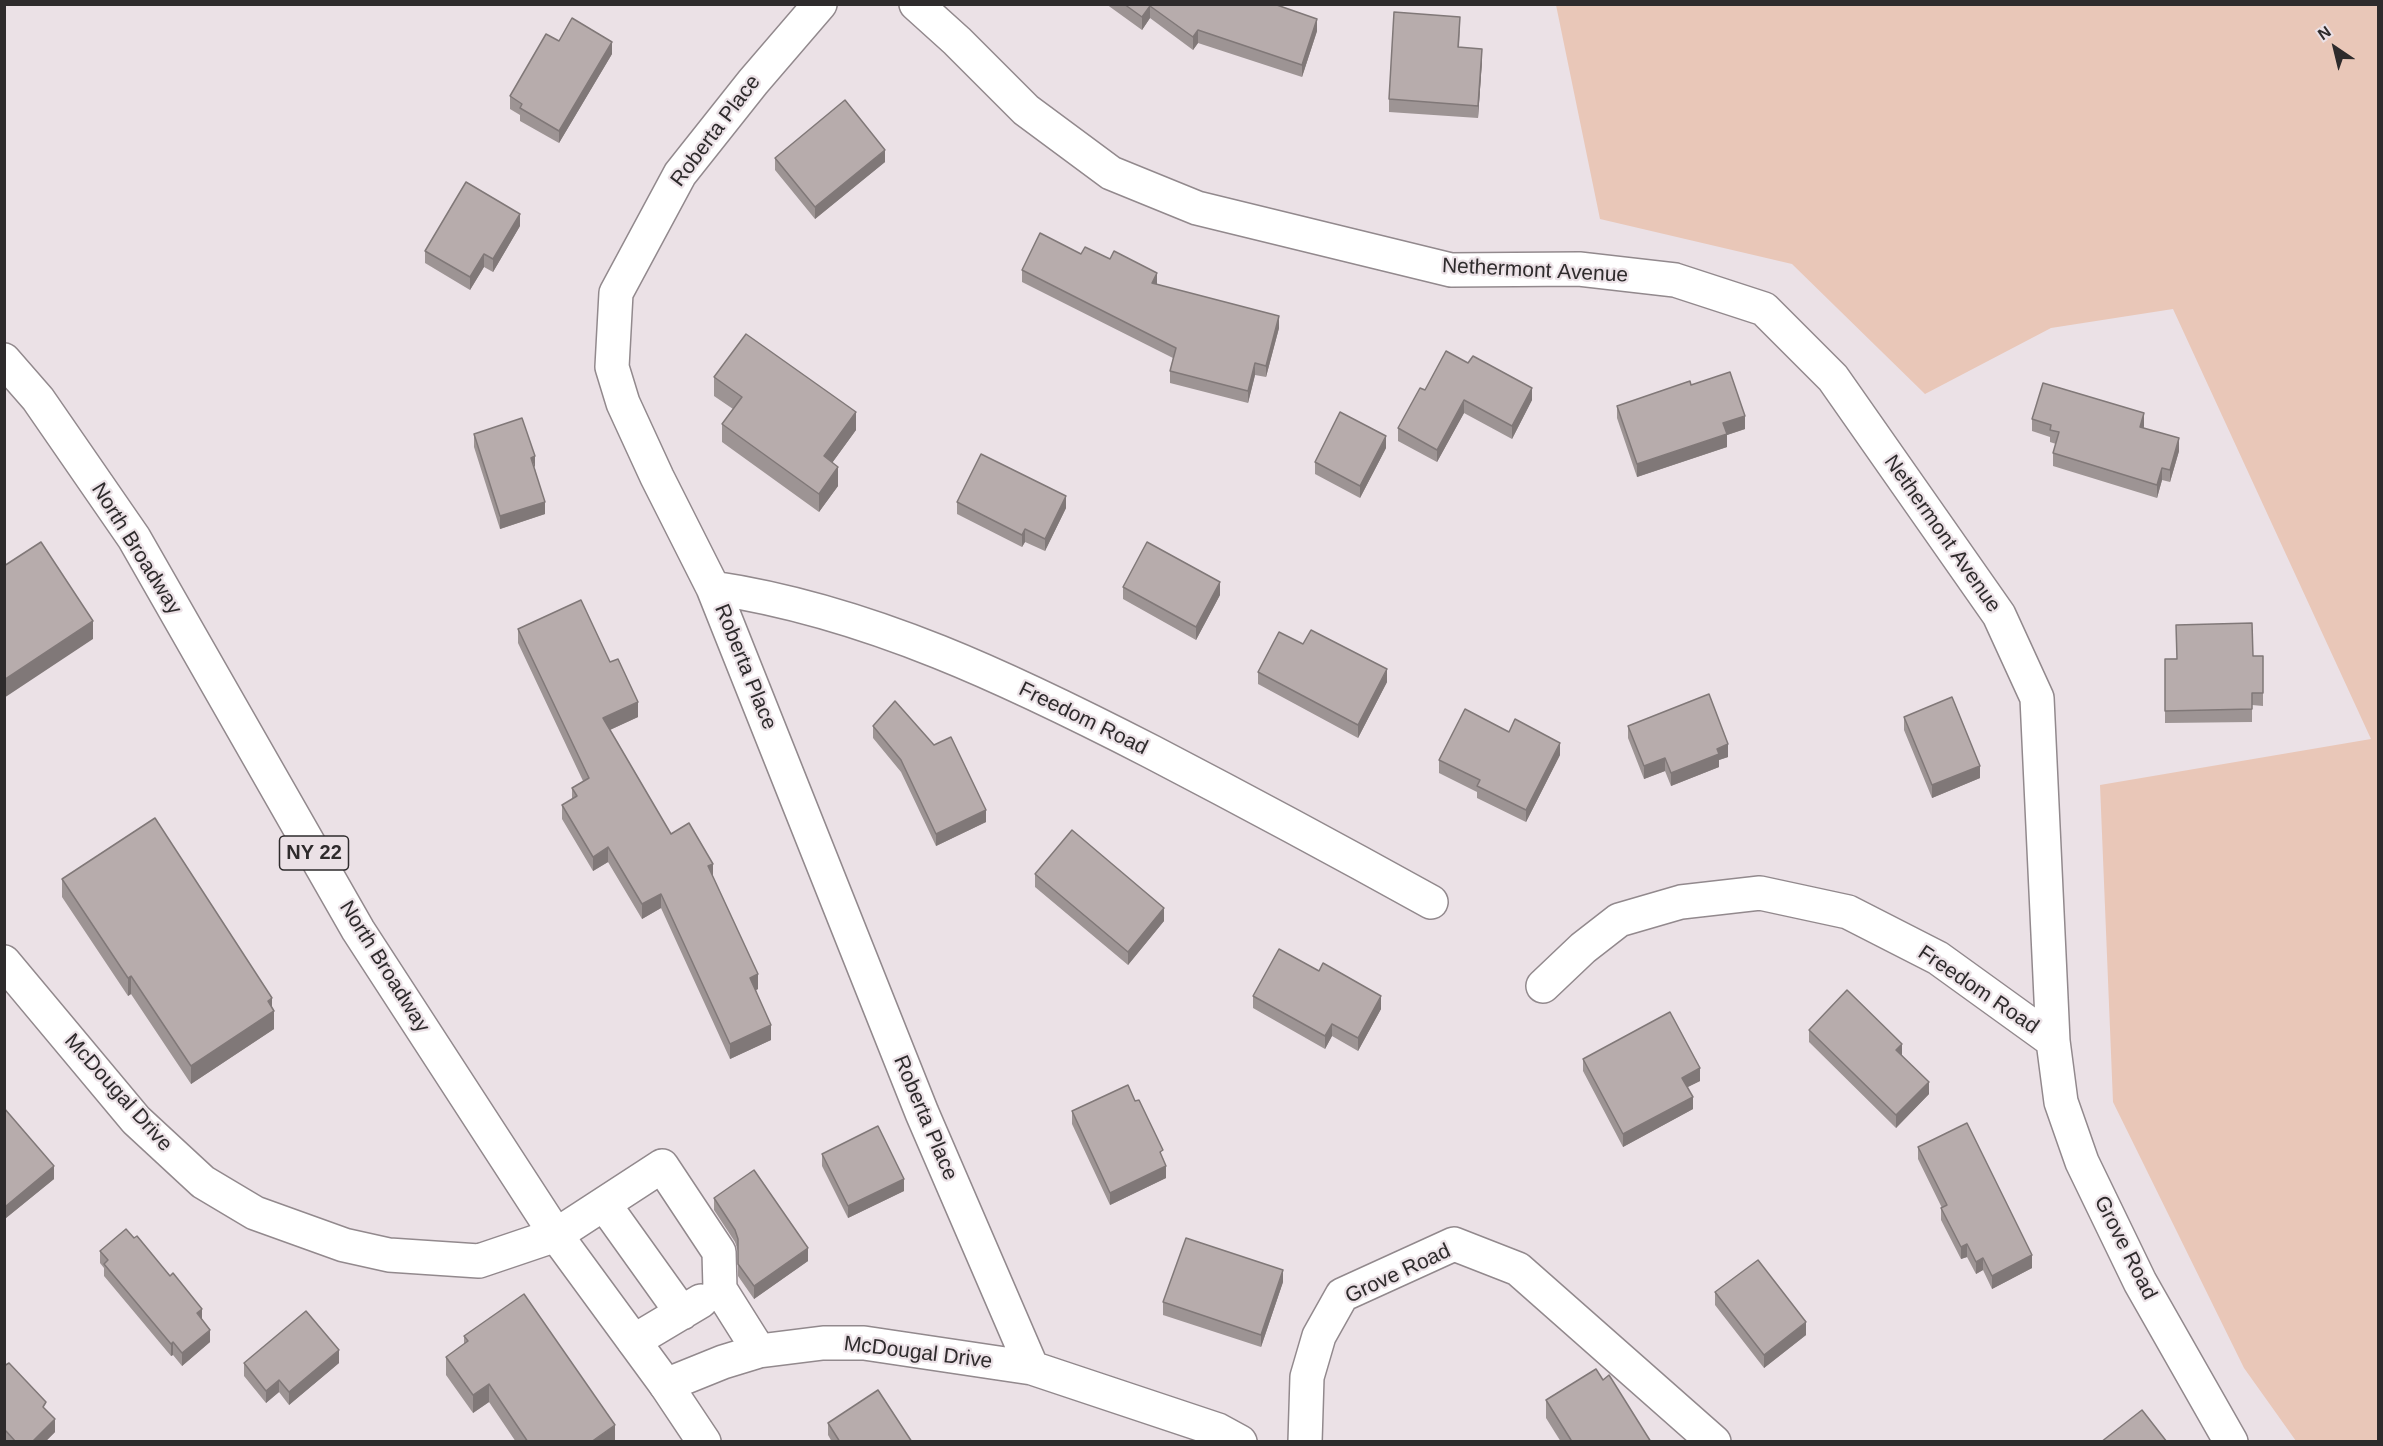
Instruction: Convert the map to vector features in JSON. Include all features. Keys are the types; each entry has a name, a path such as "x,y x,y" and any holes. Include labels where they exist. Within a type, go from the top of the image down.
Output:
{"street":[{"name":"Roberta Place","path":"820,4 753,82 680,174 616,292 612,367 623,403 713,588 922,1113 1032,1368"},
{"name":"Nethermont Avenue","path":"916,4 957,41 1026,110 1111,173 1197,208 1451,270 1580,269 1675,280 1764,309 1833,378 1960,558 1999,615 2037,698 2053,1041"},
{"name":"North Broadway","path":"4,360 38,399 134,538 358,930 556,1234 666,1385 704,1442"},
{"name":"Freedom Road","path":"713,588 766,596 909,640 1059,704 1259,808 1431,902"},
{"name":"Freedom Road","path":"1543,986 1583,948 1619,920 1681,902 1760,892 1848,912 1938,958 2053,1041"},
{"name":"McDougal Drive","path":"4,962 136,1120 203,1182 255,1213 344,1245 389,1255 479,1261 556,1234 662,1166 718,1252 720,1289"},
{"name":"Grove Road","path":"2053,1041 2061,1102 2082,1162 2140,1282 2231,1442"},
{"path":"604,1204 682,1313"},
{"name":"Grove Road","path":"1305,1442 1307,1377 1319,1336 1342,1295 1454,1244 1518,1269 1714,1442"},
{"path":"634,1341 720,1289 759,1351"},
{"name":"McDougal Drive","path":"666,1385 723,1362 759,1351 823,1343 864,1343 1032,1368 1218,1430 1240,1442"}],"shaded area":[{"path":"1556,5 2378,5 2378,1441 2296,1441 2244,1368 2113,1102 2100,785 2371,739 2173,309 2051,328 1925,394 1792,264 1600,219"}],"building":[{"path":"1124,4 1274,4 1317,19 1302,65 1198,30 1193,37 1150,6 1142,17"},
{"path":"1394,12 1460,17 1458,47 1482,49 1478,106 1389,99"},
{"path":"572,18 612,42 559,131 520,108 522,104 510,96 546,34 559,41"},
{"path":"845,100 885,150 815,207 775,158"},
{"path":"466,182 520,214 493,259 484,254 470,277 425,251"},
{"path":"1040,233 1081,254 1085,247 1110,259 1114,251 1157,273 1152,283 1279,316 1266,366 1255,363 1248,391 1170,371 1176,348 1022,270"},
{"path":"746,334 856,412 824,456 838,467 819,494 722,424 742,397 714,377"},
{"path":"1446,351 1468,363 1473,356 1532,388 1512,426 1464,400 1437,450 1398,428 1420,388 1425,390"},
{"path":"1730,372 1745,416 1723,423 1727,434 1637,464 1617,406 1690,381 1691,385"},
{"path":"2043,383 2144,413 2140,427 2179,438 2170,470 2162,468 2157,485 2053,453 2059,432 2050,430 2051,425 2032,419"},
{"path":"1340,412 1386,436 1360,486 1315,462"},
{"path":"522,418 535,456 531,458 545,502 500,516 474,434"},
{"path":"981,454 1066,496 1045,539 1025,529 1022,535 957,502"},
{"path":"41,542 93,621 4,680 4,566"},
{"path":"1147,542 1220,582 1196,627 1123,587"},
{"path":"581,600 610,662 618,659 638,702 603,718 671,834 689,823 713,864 708,866 758,974 750,978 771,1025 730,1044 661,894 642,904 608,847 593,857 562,805 577,796 572,788 589,778 518,629"},
{"path":"2252,623 2253,656 2263,656 2263,693 2252,693 2252,709 2165,711 2165,659 2177,659 2176,625"},
{"path":"1311,630 1387,669 1358,725 1258,672 1279,632 1303,644"},
{"path":"1709,694 1728,744 1717,749 1719,754 1671,773 1665,758 1644,766 1628,726"},
{"path":"1952,697 1980,766 1932,785 1904,717"},
{"path":"895,701 934,745 951,737 986,810 936,834 901,760 873,726"},
{"path":"1465,709 1509,732 1515,719 1560,743 1526,810 1477,786 1480,780 1439,760"},
{"path":"155,818 272,998 268,1001 274,1011 191,1066 131,976 128,978 62,879"},
{"path":"1072,830 1164,908 1128,952 1035,874"},
{"path":"1279,949 1319,971 1323,963 1381,996 1358,1038 1332,1024 1325,1036 1253,996"},
{"path":"1847,990 1902,1044 1896,1050 1929,1082 1896,1115 1809,1030"},
{"path":"1670,1012 1700,1068 1682,1078 1693,1097 1623,1134 1583,1059"},
{"path":"1128,1085 1135,1101 1139,1100 1163,1150 1160,1152 1166,1166 1110,1193 1072,1111"},
{"path":"4,1108 54,1166 6,1206 4,1204"},
{"path":"1967,1123 2032,1255 1992,1276 1983,1258 1976,1262 1967,1244 1961,1247 1941,1208 1947,1205 1918,1147"},
{"path":"878,1126 904,1179 848,1206 822,1154"},
{"path":"754,1170 808,1248 754,1286 738,1264 738,1239 735,1230 714,1198"},
{"path":"126,1229 134,1238 137,1236 170,1276 173,1273 202,1309 197,1313 210,1330 182,1353 173,1342 171,1344 104,1264 108,1260 100,1251"},
{"path":"1186,1238 1283,1270 1261,1335 1163,1302"},
{"path":"1758,1260 1806,1322 1764,1355 1715,1292"},
{"path":"524,1294 615,1425 591,1442 528,1442 489,1384 473,1395 446,1357 468,1341 464,1336"},
{"path":"306,1311 339,1350 289,1392 279,1380 266,1391 244,1363"},
{"path":"9,1363 46,1402 43,1407 55,1419 32,1442 16,1442 6,1431 4,1432 4,1366"},
{"path":"1596,1369 1603,1380 1609,1375 1651,1442 1568,1442 1571,1440 1546,1400"},
{"path":"878,1390 912,1442 840,1442 828,1423"},
{"path":"2142,1410 2167,1442 2101,1442"}]}
